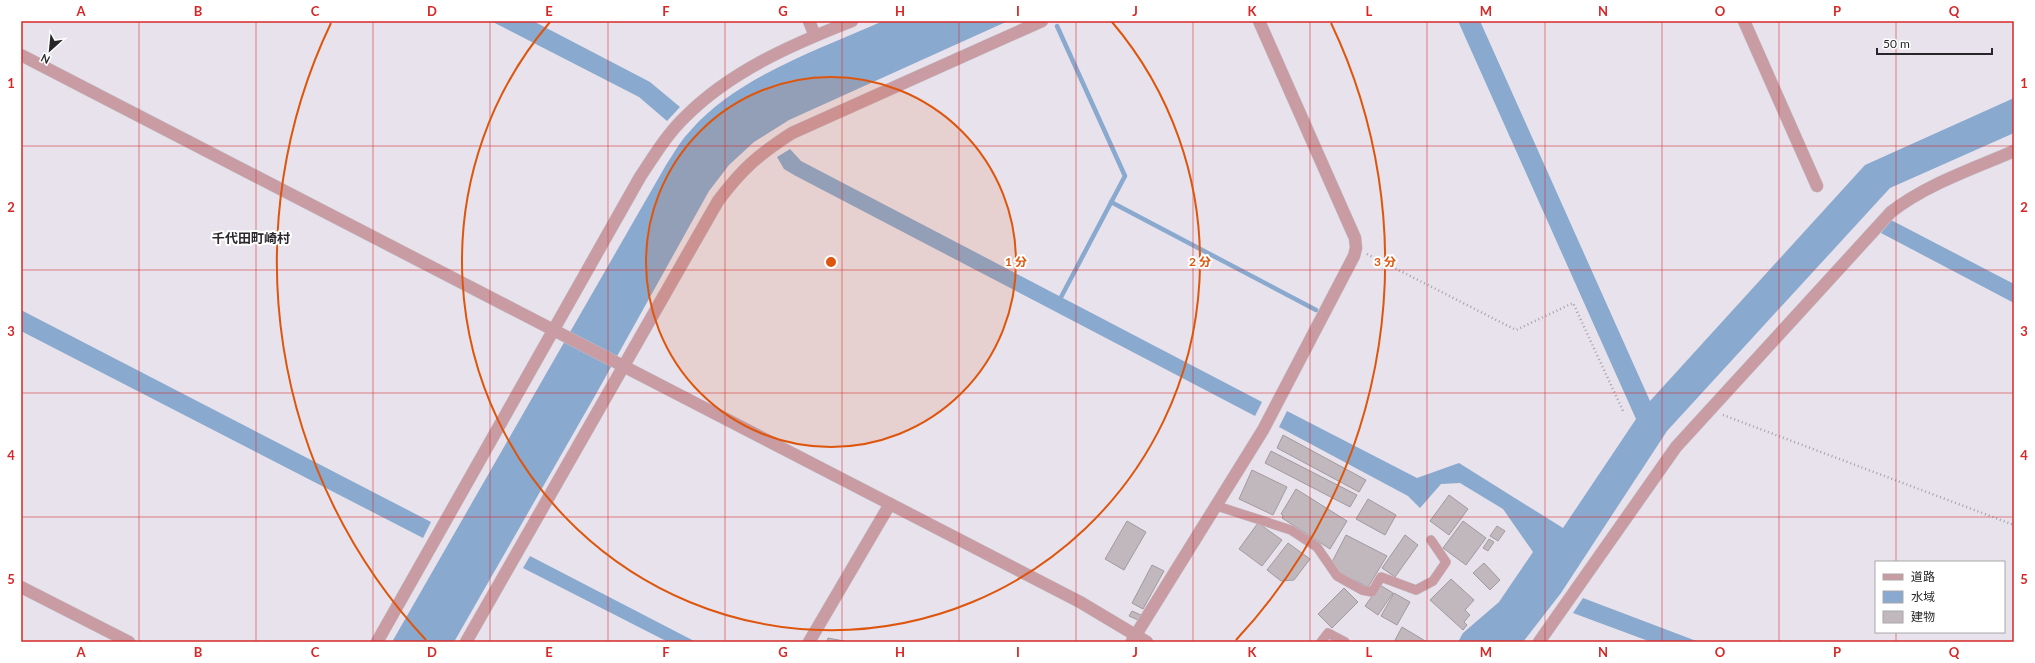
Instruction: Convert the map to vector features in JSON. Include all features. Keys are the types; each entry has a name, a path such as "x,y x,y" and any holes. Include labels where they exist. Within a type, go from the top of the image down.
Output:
{"street":[{"path":"809,21 815,36"},
{"path":"377,642 560,333 640,177 673,131 686,116 713,93 745,71 815,36 852,21"},
{"path":"466,642 621,364 718,201 738,174 762,152 792,133 1042,21"},
{"path":"1133,639 1263,430 1354,256 1356,248 1355,238 1258,21"},
{"path":"1744,21 1817,186"},
{"path":"21,55 1080,602 1133,639 1147,642"},
{"path":"1539,642 1676,447 1891,212 1904,202 1927,190 2014,151"},
{"path":"809,642 890,504"},
{"path":"21,587 129,642"}],"lane":[{"path":"1217,506 1291,530 1317,547 1337,576 1362,590 1372,592 1381,577 1416,590 1432,581 1446,562 1431,540"},
{"path":"1321,642 1328,633 1345,642"}],"path":[{"path":"1356,248 1516,330 1573,302 1624,413"},
{"path":"1710,410 2014,525"}],"water":[{"path":"491,21 533,21 650,82 680,107 667,121 639,97"},
{"path":"883,21 1008,21 789,120 754,142 729,165 709,191 596,394 454,642 392,642 666,165 684,138 710,111 755,80 807,54"},
{"path":"1458,21 1480,21 1650,401 1865,165 2014,98 2014,133 1890,188 1667,431 1561,593 1523,642 1458,642 1463,633 1499,602 1533,552 1503,509 1460,483 1441,484 1420,508 1408,496 1279,427 1287,411 1417,478 1459,463 1563,528 1636,419"},
{"path":"790,149 801,161 1262,402 1255,416 794,175 784,169 777,157"},
{"path":"1891,220 2014,284 2014,303 1881,233"},
{"path":"21,310 431,522 423,538 21,331"},
{"path":"530,556 696,642 668,642 523,568"},
{"path":"1583,598 1699,642 1651,642 1573,613"}],"building":[{"path":"1283,435 1366,480 1359,492 1277,448"},
{"path":"1271,451 1357,495 1350,507 1265,463"},
{"path":"1252,470 1287,487 1273,515 1239,499"},
{"path":"1296,489 1347,521 1330,549 1282,518 1283,515 1281,514"},
{"path":"1449,495 1468,509 1449,535 1430,521"},
{"path":"1368,499 1396,515 1385,535 1356,519"},
{"path":"1127,521 1146,532 1124,570 1105,559"},
{"path":"1463,521 1486,538 1466,565 1443,548"},
{"path":"1258,523 1282,540 1262,566 1239,549"},
{"path":"1497,526 1505,531 1498,541 1490,536"},
{"path":"1346,535 1387,556 1368,587 1341,574 1332,562"},
{"path":"1405,535 1418,545 1395,577 1382,568"},
{"path":"1489,539 1494,542 1488,551 1483,548"},
{"path":"1288,543 1310,559 1294,580 1281,581 1267,570"},
{"path":"1484,563 1500,580 1490,590 1473,573"},
{"path":"1152,565 1164,571 1143,609 1132,603"},
{"path":"1451,579 1474,600 1465,610 1470,615 1464,622 1467,625 1463,630 1430,600"},
{"path":"1380,585 1393,593 1378,615 1365,606"},
{"path":"1344,588 1358,602 1332,628 1318,614"},
{"path":"1394,593 1410,602 1397,625 1381,616"},
{"path":"1132,611 1141,615 1138,620 1129,616"},
{"path":"1402,627 1427,642 1394,642"},
{"path":"828,638 844,641 844,642 827,642"}],"waterway":[{"path":"1057,26 1125,176 1059,301"},
{"path":"1111,202 1316,310"}],"district":[{"name":"千代田町崎村","path":"251,238"}]}
